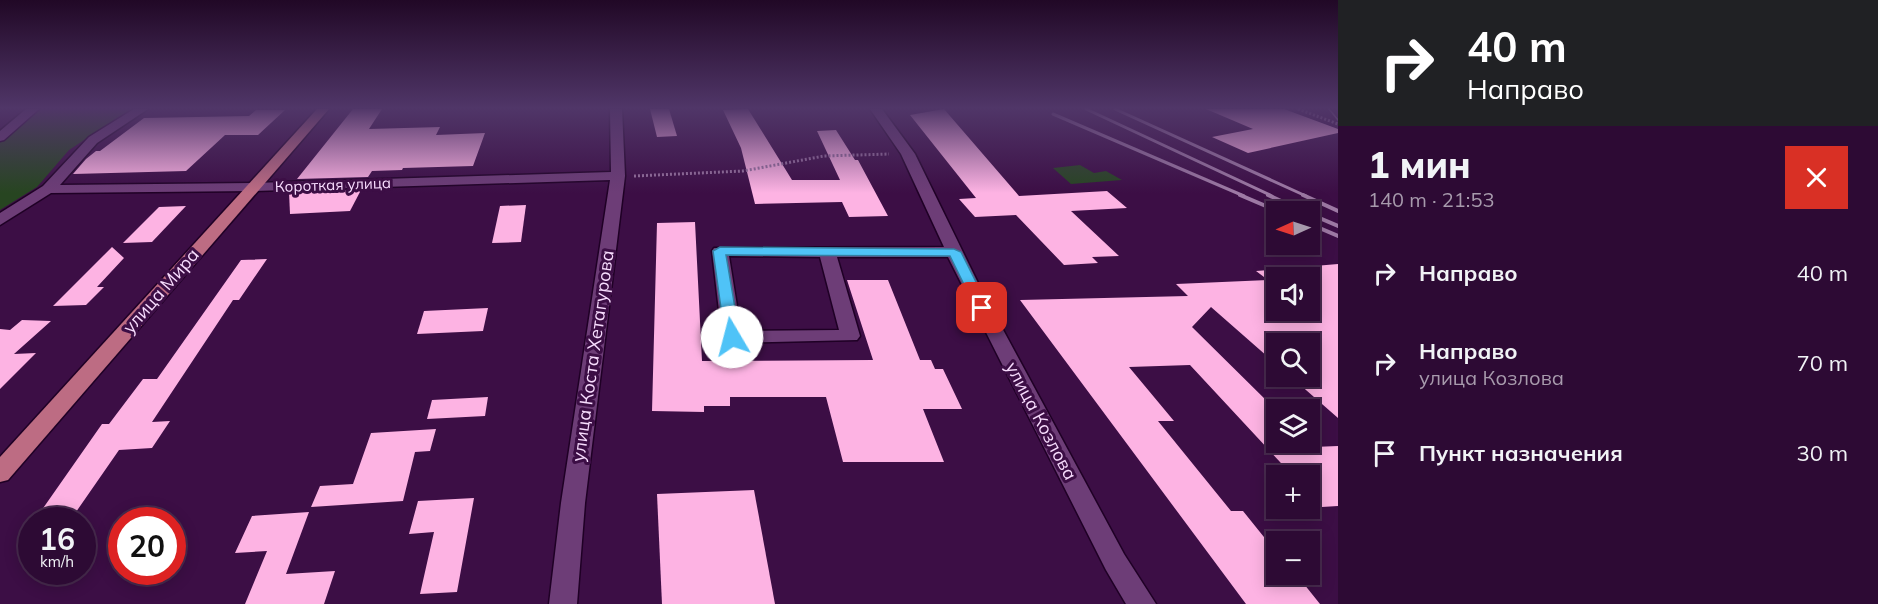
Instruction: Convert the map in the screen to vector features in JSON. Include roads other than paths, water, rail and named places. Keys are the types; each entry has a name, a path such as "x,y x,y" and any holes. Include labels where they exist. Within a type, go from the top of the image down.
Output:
{"main road":[{"name":"улица Мира","path":"0,473 298,137"}],"street":[{"path":"0,220 48,189 97,137"},
{"name":"улица Коста Хетагурова","path":"563,604 573,503 618,177 617,137"},
{"name":"улица Козлова","path":"896,137 908,154 954,252 1115,562 1142,604"},
{"name":"Короткая улица","path":"48,189 253,187 618,177"},
{"path":"827,252 850,336 732,337 720,251 954,252"}],"railway":[{"path":"1107,137 1244,196"},
{"path":"1146,137 1272,196"},
{"path":"1177,137 1306,196"},
{"path":"1240,195 1266,206"},
{"path":"1268,195 1281,201"},
{"path":"1303,195 1338,211"},
{"path":"1320,218 1338,226"},
{"path":"1320,228 1338,236"}]}
